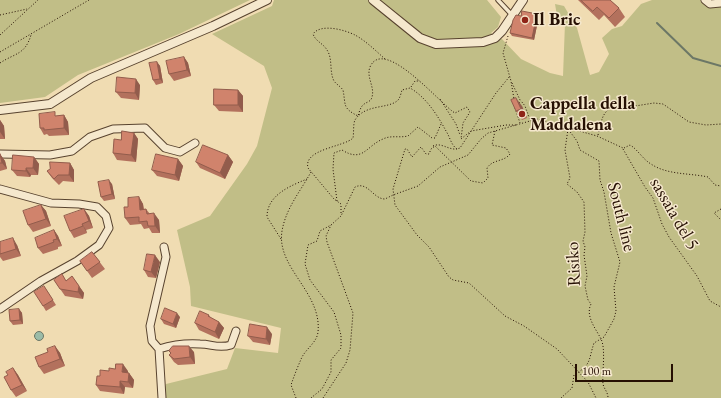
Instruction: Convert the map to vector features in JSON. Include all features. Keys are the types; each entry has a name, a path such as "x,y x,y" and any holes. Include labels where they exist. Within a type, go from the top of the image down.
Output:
{"street":[{"path":"0,110 50,104 91,78 213,26 267,0"},
{"path":"373,0 420,38 436,44 488,41 502,31 523,0"},
{"path":"705,0 710,4 721,3"},
{"path":"0,154 50,155 72,151 90,137 113,129 145,128 165,148 180,152 195,143"},
{"path":"0,189 50,203 79,204 97,207 106,216 109,228 99,245 77,261 41,281 0,309"},
{"path":"162,398 159,349 152,341 150,326 166,258 164,247"},
{"path":"159,349 177,345 201,344 222,348 231,345 236,331"}],"lane":[{"path":"498,0 512,15"}],"path":[{"path":"0,34 38,0"},
{"path":"80,0 81,4"},
{"path":"0,52 89,0"},
{"path":"0,15 28,8"},
{"path":"358,116 349,112 345,106 343,90 335,83 332,75 330,55 326,48 317,42 313,34 315,31 323,28 354,35 385,59 420,81 439,97 455,114 467,107 469,108 470,112 463,123 460,135"},
{"path":"510,30 503,53 510,76 514,105 521,124"},
{"path":"0,64 20,54 29,43 31,34"},
{"path":"341,216 341,204 329,194 307,164 309,159 333,145 349,142 353,138 354,121 363,105 371,100 373,96 369,69 372,63 377,59 385,59"},
{"path":"510,76 496,93 463,144 457,149 453,150 440,144 433,146 429,154 426,154 420,147 412,157 407,149 405,149 394,183 393,201 397,210 408,220 417,235 429,246 449,277 453,280 469,283 505,316 524,326 557,348 588,382 596,398"},
{"path":"358,116 380,105 390,105 398,100 402,90 410,88 414,81 420,81"},
{"path":"511,81 525,106 530,120"},
{"path":"410,88 424,100 442,123 453,146 457,149"},
{"path":"439,97 456,124 462,140 471,131 506,125 517,125"},
{"path":"514,105 522,102"},
{"path":"597,136 602,116 606,112 623,103 635,106 654,103 663,104 689,122 706,125 721,124"},
{"path":"311,398 322,389 331,372 331,360 341,348 341,335 334,312 312,284 305,264 308,245 317,241 320,231 331,225 341,216 351,192 358,185 367,187 377,198 386,199 418,186 434,171 468,155 484,135 537,119 597,136 623,148 630,145 650,164 685,175 708,177 715,185 721,186"},
{"path":"337,202 333,169 334,153 342,150 349,155 360,155 382,139 389,136 408,136 418,127 432,138 435,138 438,127 442,123"},
{"name":"South line","path":"561,398 570,391 574,375 590,362 594,344 602,340 609,329 616,311 614,287 620,262 600,180 598,161 580,150 577,141 568,129"},
{"name":"Risiko","path":"568,129 565,150 570,178 567,184 577,192 584,202 583,241 585,247 584,255 587,276 586,291 588,300 592,304 589,312 594,328 602,340 605,356 602,374 608,398"},
{"path":"433,146 440,150 471,181 483,183 487,180 487,168 490,163 507,158 510,154 506,148 492,145 495,131"},
{"name":"sassaia del 5","path":"623,148 645,187 653,198 662,224 669,237 697,276 710,302 721,307"},
{"path":"281,240 291,203 311,171"},
{"path":"296,398 291,385 302,356 318,334 318,320 307,290 287,259 281,240 267,217 270,204 282,191 307,178"},
{"path":"721,208 714,213 721,220"},
{"path":"323,398 346,363 350,350 353,321 353,313 327,242 326,236 331,225"}],"shaded area":[{"path":"0,0 250,0 179,34 78,75 45,97 0,103"},
{"path":"274,0 487,0 501,17 498,27 491,33 502,39 521,59 550,73 563,76 565,23 558,22 555,4 564,6 577,28 590,75 599,72 609,54 602,38 612,29 622,26 641,4 652,0 721,0 721,398 161,398 166,384 227,369 235,348 278,353 281,328 191,306 190,287 177,230 210,216 247,164 257,146 272,88 264,66 212,34 272,6"},
{"path":"37,332 41,332 43,336 41,340 37,340 35,338 35,334"}],"building":[{"path":"581,0 610,0 619,8 609,18 597,7 593,11"},
{"path":"522,11 537,14 532,38 510,33 513,20 516,15 521,16"},
{"path":"184,57 187,70 169,74 166,61"},
{"path":"157,62 160,79 153,80 149,63"},
{"path":"117,77 136,79 135,93 116,92"},
{"path":"214,89 238,90 238,105 214,105"},
{"path":"516,98 521,109 516,111 511,100"},
{"path":"55,112 55,116 64,115 64,128 44,130 44,128 40,128 39,114"},
{"path":"122,131 134,133 131,155 113,153 114,139 121,140"},
{"path":"203,145 228,155 220,173 196,162"},
{"path":"156,154 178,159 175,175 152,170"},
{"path":"13,155 34,157 33,168 26,168 26,171 12,170"},
{"path":"50,162 70,163 69,175 58,175 54,179 47,171 50,169"},
{"path":"109,180 112,194 101,197 98,182"},
{"path":"139,197 140,210 146,209 147,214 154,213 155,226 148,226 147,221 139,222 139,217 125,218 124,207 128,207 128,198"},
{"path":"41,205 46,219 28,225 23,211"},
{"path":"84,209 89,221 82,224 83,226 70,231 64,216"},
{"path":"54,230 57,239 53,240 54,242 38,248 35,238"},
{"path":"13,238 16,249 0,254 0,242"},
{"path":"92,252 100,262 87,271 80,261"},
{"path":"147,254 155,255 151,272 144,270"},
{"path":"62,274 66,281 72,276 79,286 78,292 60,289 54,280"},
{"path":"44,286 53,300 43,306 34,292"},
{"path":"165,308 177,313 173,324 161,319"},
{"path":"19,309 20,320 10,321 9,310"},
{"path":"200,311 219,322 215,332 195,323"},
{"path":"250,324 267,327 266,339 248,336"},
{"path":"55,346 60,359 39,367 35,357 48,352 47,349"},
{"path":"173,346 189,346 190,357 174,359 169,355 171,353 169,351"},
{"path":"116,364 123,364 122,372 129,373 128,382 120,381 120,387 96,385 97,376 100,376 100,370 109,371 109,368 115,369"},
{"path":"13,368 22,385 11,390 4,377 8,375 6,372"}],"waterway":[{"path":"657,23 693,58 721,66"}],"place":[{"name":"Il Bric","path":"525,20"},
{"name":"Cappella della Maddalena","path":"522,114"}]}
